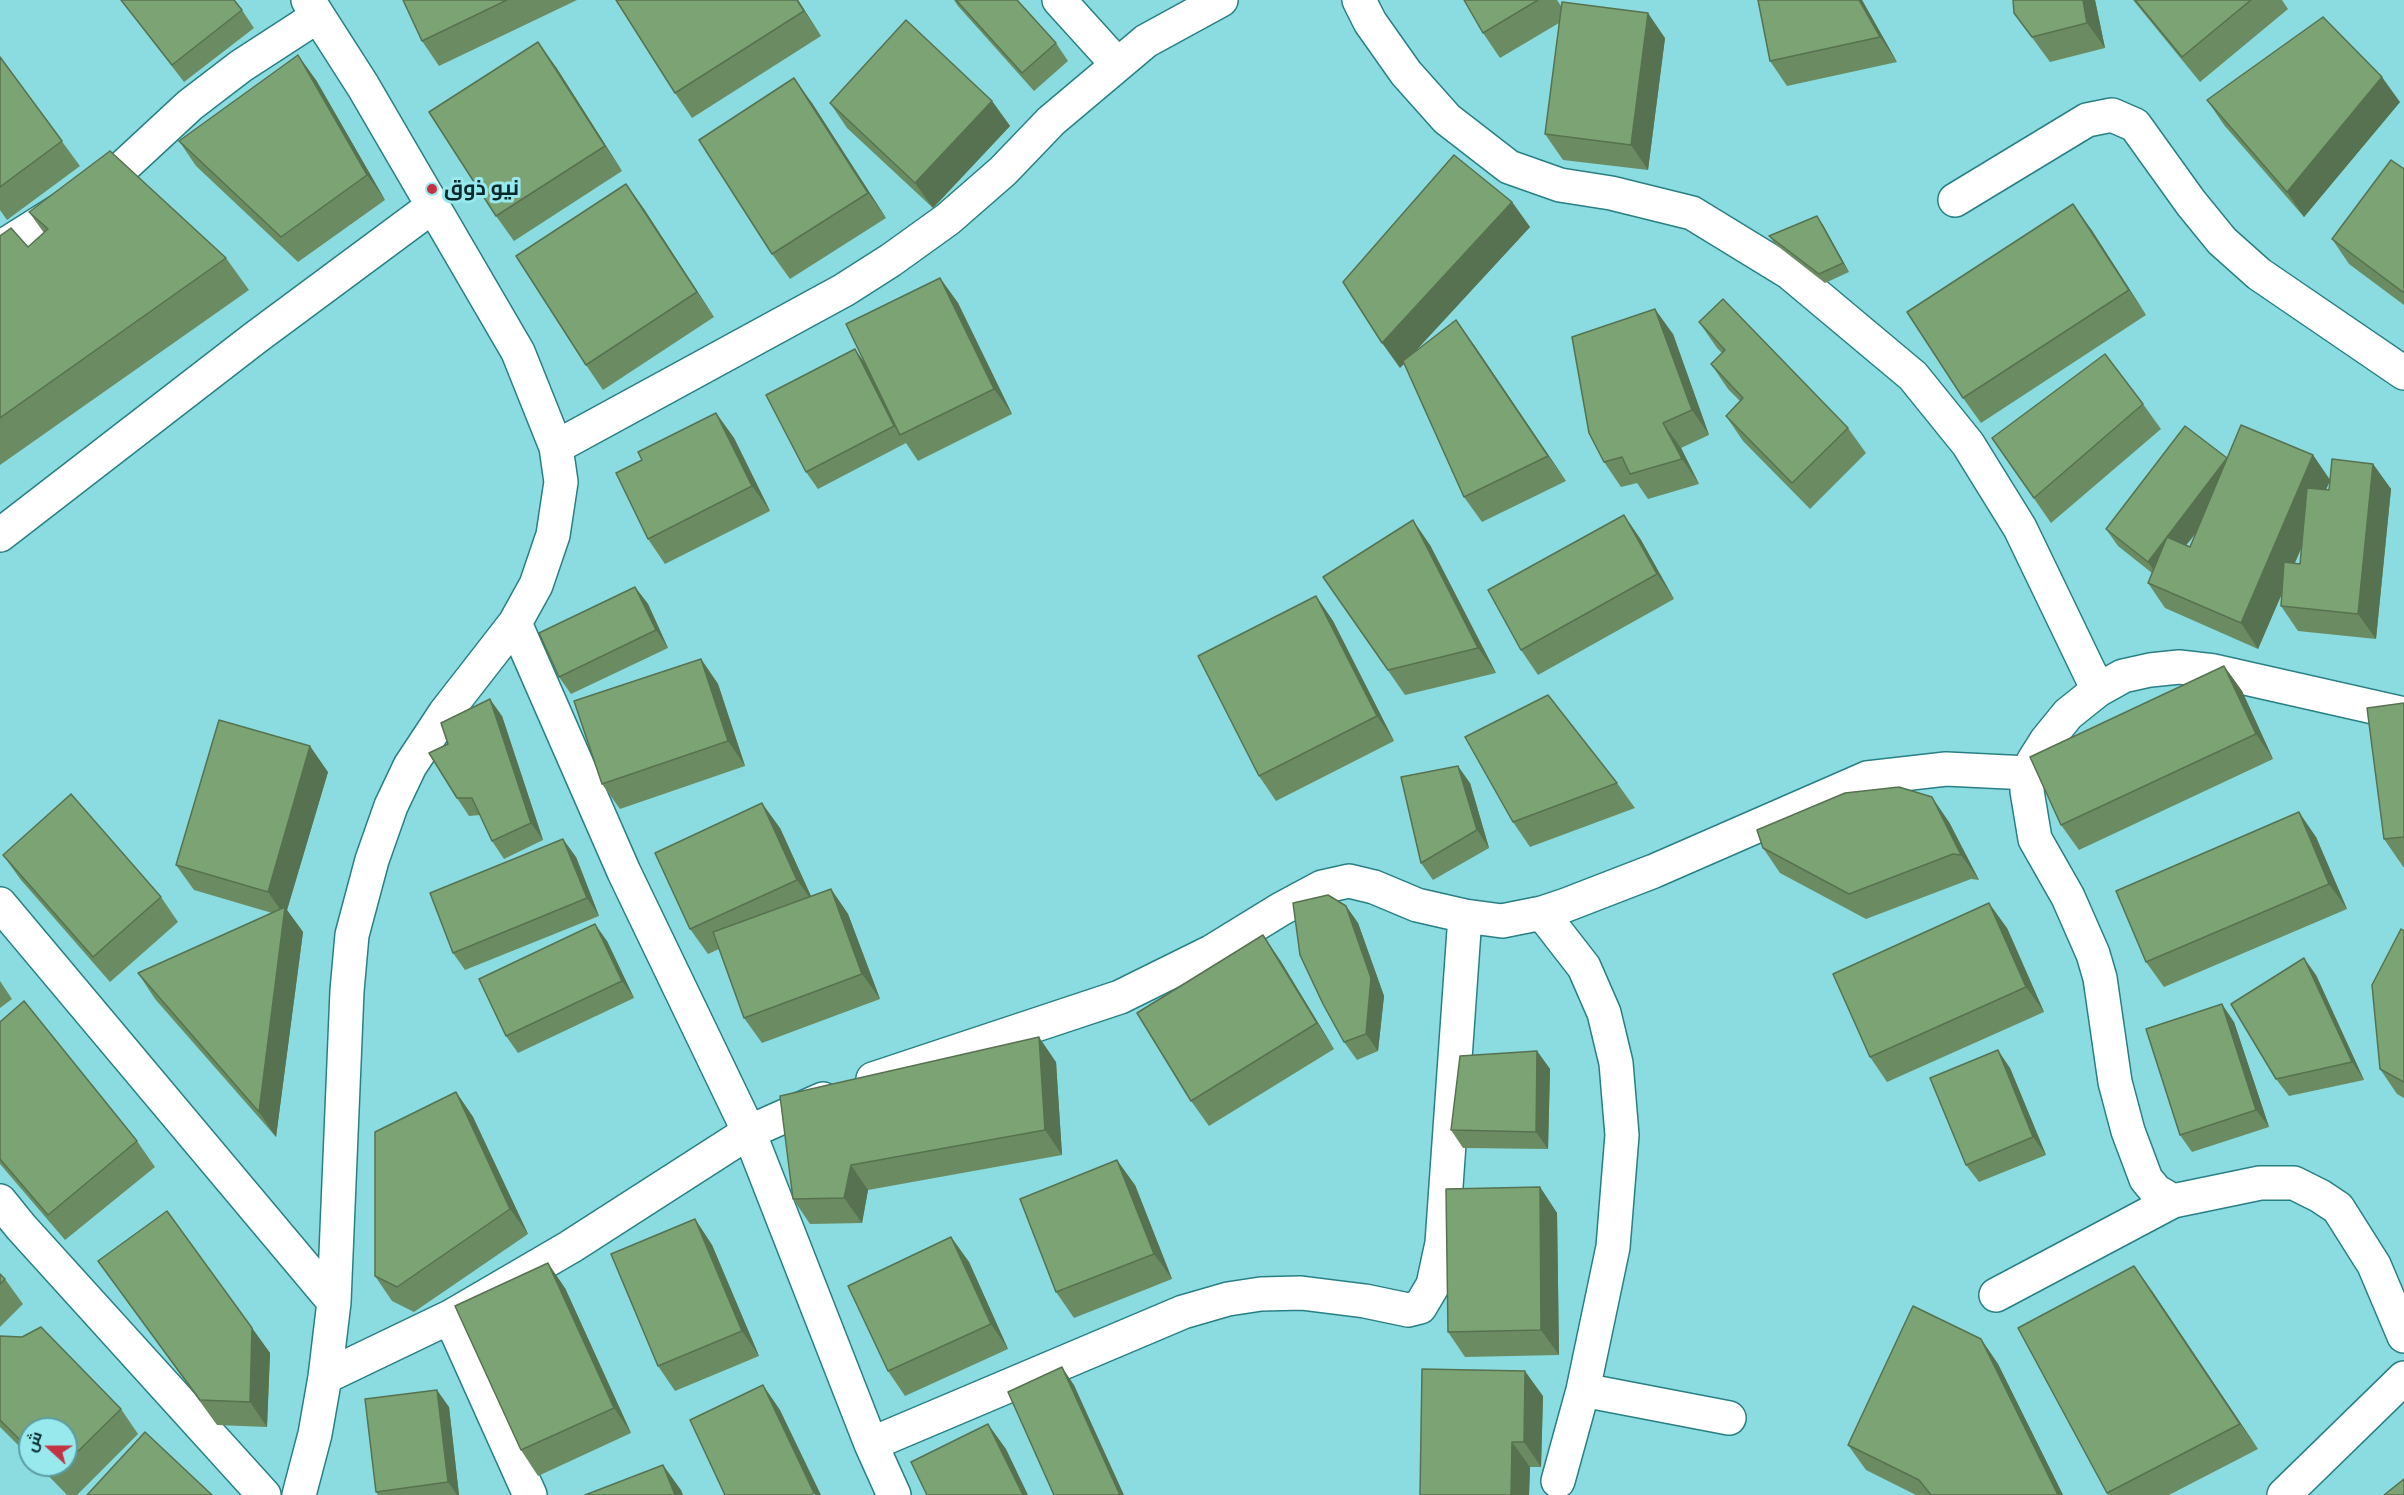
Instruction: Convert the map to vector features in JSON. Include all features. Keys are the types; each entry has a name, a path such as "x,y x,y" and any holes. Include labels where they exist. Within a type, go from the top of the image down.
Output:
{"street":[{"path":"1059,0 1117,64"},
{"path":"556,447 834,296 891,260 948,219 1003,171 1051,121 1146,41 1221,0"},
{"path":"1359,0 1370,22 1406,73 1447,118 1509,167 1560,185 1611,193 1692,213 1790,273 1913,376 1968,444 2020,528 2098,690"},
{"path":"0,248 121,169 190,105 313,8 363,86 518,352 556,447 561,482 553,535 536,585 515,623 445,713 410,766 391,806 372,860 352,934 347,991 334,1302 315,1434 299,1495"},
{"path":"1955,200 2087,120 2112,116 2135,126 2222,241 2259,274 2404,373"},
{"path":"0,536 255,338 433,206"},
{"path":"515,623 624,872 748,1132 871,1444 894,1495"},
{"path":"2174,1201 2156,1191 2146,1179 2128,1131 2115,1082 2100,978 2094,954 2078,918 2035,839 2030,815 2028,773 2046,741 2061,723 2098,690 2123,676 2150,670 2179,667 2214,671 2404,714"},
{"path":"325,1377 450,1317 570,1247 748,1132 855,1085 1120,997 1211,952 1322,887 1349,881 1374,887 1417,904 1465,916 1502,921 1542,913 1654,871 1866,778 1946,769 2028,773"},
{"path":"0,904 334,1302"},
{"path":"1542,913 1584,968 1604,1013 1616,1063 1622,1135 1613,1247 1583,1390 1558,1481"},
{"path":"871,1444 1173,1316 1228,1299 1261,1294 1301,1293 1365,1301 1408,1310 1420,1307 1433,1285 1442,1243 1465,916"},
{"path":"1996,1295 2174,1201 2260,1183 2294,1183 2338,1208 2369,1257 2404,1336"},
{"path":"0,1201 264,1495"},
{"path":"450,1317 530,1495"},
{"path":"2284,1495 2404,1378"},
{"path":"1583,1390 1729,1418"}],"building":[{"path":"121,0 234,0 242,10 172,65"},
{"path":"403,0 507,0 422,41"},
{"path":"616,0 797,0 804,11 675,93"},
{"path":"956,0 1017,0 1056,43 1022,73"},
{"path":"1464,0 1538,0 1483,33"},
{"path":"1758,0 1859,0 1880,37 1770,61"},
{"path":"2013,0 2083,0 2087,23 2032,37 2014,13"},
{"path":"2135,0 2251,0 2182,57"},
{"path":"1562,2 1648,13 1631,145 1545,134"},
{"path":"2323,17 2382,77 2287,192 2207,100"},
{"path":"906,20 992,101 915,183 830,103"},
{"path":"538,42 605,146 496,216 429,112"},
{"path":"298,55 367,175 281,237 179,141"},
{"path":"0,57 62,141 0,187"},
{"path":"794,78 868,193 772,254 699,140"},
{"path":"110,151 226,258 0,418 0,236 11,228 28,247 48,229 29,212"},
{"path":"1454,155 1512,202 1382,343 1343,282"},
{"path":"2391,160 2404,169 2404,293 2332,239"},
{"path":"626,184 697,292 586,365 516,256"},
{"path":"2073,204 2129,290 1963,398 1907,312"},
{"path":"1817,216 1843,263 1819,274 1769,236"},
{"path":"940,278 994,389 900,435 846,324"},
{"path":"1723,299 1848,428 1792,483 1726,416 1743,398 1711,364 1725,350 1699,322"},
{"path":"1655,309 1692,410 1663,423 1682,459 1630,474 1622,457 1604,462 1589,433 1572,337"},
{"path":"1456,320 1548,456 1464,497 1403,361"},
{"path":"855,349 894,426 806,472 766,395"},
{"path":"2105,354 2143,404 2034,498 1992,438"},
{"path":"716,413 752,486 648,539 616,473 642,460 638,452"},
{"path":"2241,425 2313,455 2241,623 2148,583 2167,537 2190,547"},
{"path":"2185,426 2227,458 2148,562 2106,529"},
{"path":"2332,459 2373,464 2358,614 2281,606 2284,562 2300,564 2307,488 2329,490"},
{"path":"1624,515 1657,574 1521,650 1488,590"},
{"path":"1413,520 1478,648 1388,670 1323,577"},
{"path":"635,587 656,630 559,677 539,633"},
{"path":"1316,596 1377,716 1259,776 1198,656"},
{"path":"701,659 728,741 602,784 574,701"},
{"path":"2224,666 2256,734 2061,825 2030,757"},
{"path":"1548,695 1617,783 1513,822 1465,737"},
{"path":"490,699 531,823 492,841 472,798 457,798 429,753 448,744 441,723"},
{"path":"2404,703 2404,837 2384,839 2367,708"},
{"path":"219,720 310,746 268,892 176,865"},
{"path":"1458,766 1477,830 1421,863 1401,777"},
{"path":"1899,787 1932,797 1961,855 1953,854 1849,894 1763,848 1757,830 1845,793"},
{"path":"71,794 161,897 93,957 3,855"},
{"path":"762,803 797,880 690,929 655,853"},
{"path":"2299,812 2329,884 2146,962 2116,891"},
{"path":"563,839 587,898 453,953 430,893"},
{"path":"831,889 862,974 744,1018 713,932"},
{"path":"1328,895 1346,906 1371,978 1366,1034 1344,1042 1300,955 1293,903"},
{"path":"1989,903 2026,987 1870,1057 1833,974"},
{"path":"285,907 259,1112 138,973"},
{"path":"595,924 622,981 506,1036 479,979"},
{"path":"2401,929 2404,931 2404,1082 2380,1069 2372,985"},
{"path":"1263,935 1317,1023 1191,1101 1137,1013"},
{"path":"2304,958 2352,1062 2276,1079 2231,1004"},
{"path":"24,1001 137,1141 48,1215 0,1159 0,1022"},
{"path":"2222,1004 2256,1110 2180,1135 2146,1029"},
{"path":"1039,1037 1045,1130 851,1165 844,1198 793,1199 780,1096"},
{"path":"1998,1050 2033,1137 1966,1165 1930,1078"},
{"path":"1537,1051 1536,1132 1451,1130 1460,1056"},
{"path":"456,1092 510,1209 397,1287 375,1276 375,1132"},
{"path":"1117,1160 1154,1254 1056,1292 1020,1199"},
{"path":"1540,1187 1541,1330 1448,1332 1446,1189"},
{"path":"167,1211 252,1328 250,1402 200,1400 98,1261"},
{"path":"695,1219 742,1331 658,1366 611,1254"},
{"path":"951,1237 991,1324 888,1371 848,1286"},
{"path":"548,1263 614,1408 521,1450 455,1306"},
{"path":"2134,1266 2240,1424 2107,1493 2018,1328"},
{"path":"0,1274 5,1279 0,1284"},
{"path":"1913,1306 1981,1339 2058,1495 1931,1495 1919,1480 1848,1445"},
{"path":"41,1327 121,1409 78,1451 78,1417 18,1417 18,1438 0,1420 0,1336 22,1337"},
{"path":"1062,1367 1120,1495 1054,1495 1008,1392"},
{"path":"1422,1369 1525,1371 1524,1442 1512,1442 1511,1495 1420,1495"},
{"path":"763,1385 814,1493 811,1495 725,1495 690,1420"},
{"path":"437,1390 448,1482 376,1492 365,1399"},
{"path":"988,1424 1023,1495 927,1495 911,1462"},
{"path":"145,1432 212,1495 87,1495"},
{"path":"663,1465 675,1495 585,1495"},
{"path":"2404,1479 2404,1495 2384,1495"}],"place":[{"name":"نيو ذوق","path":"432,189"}]}
